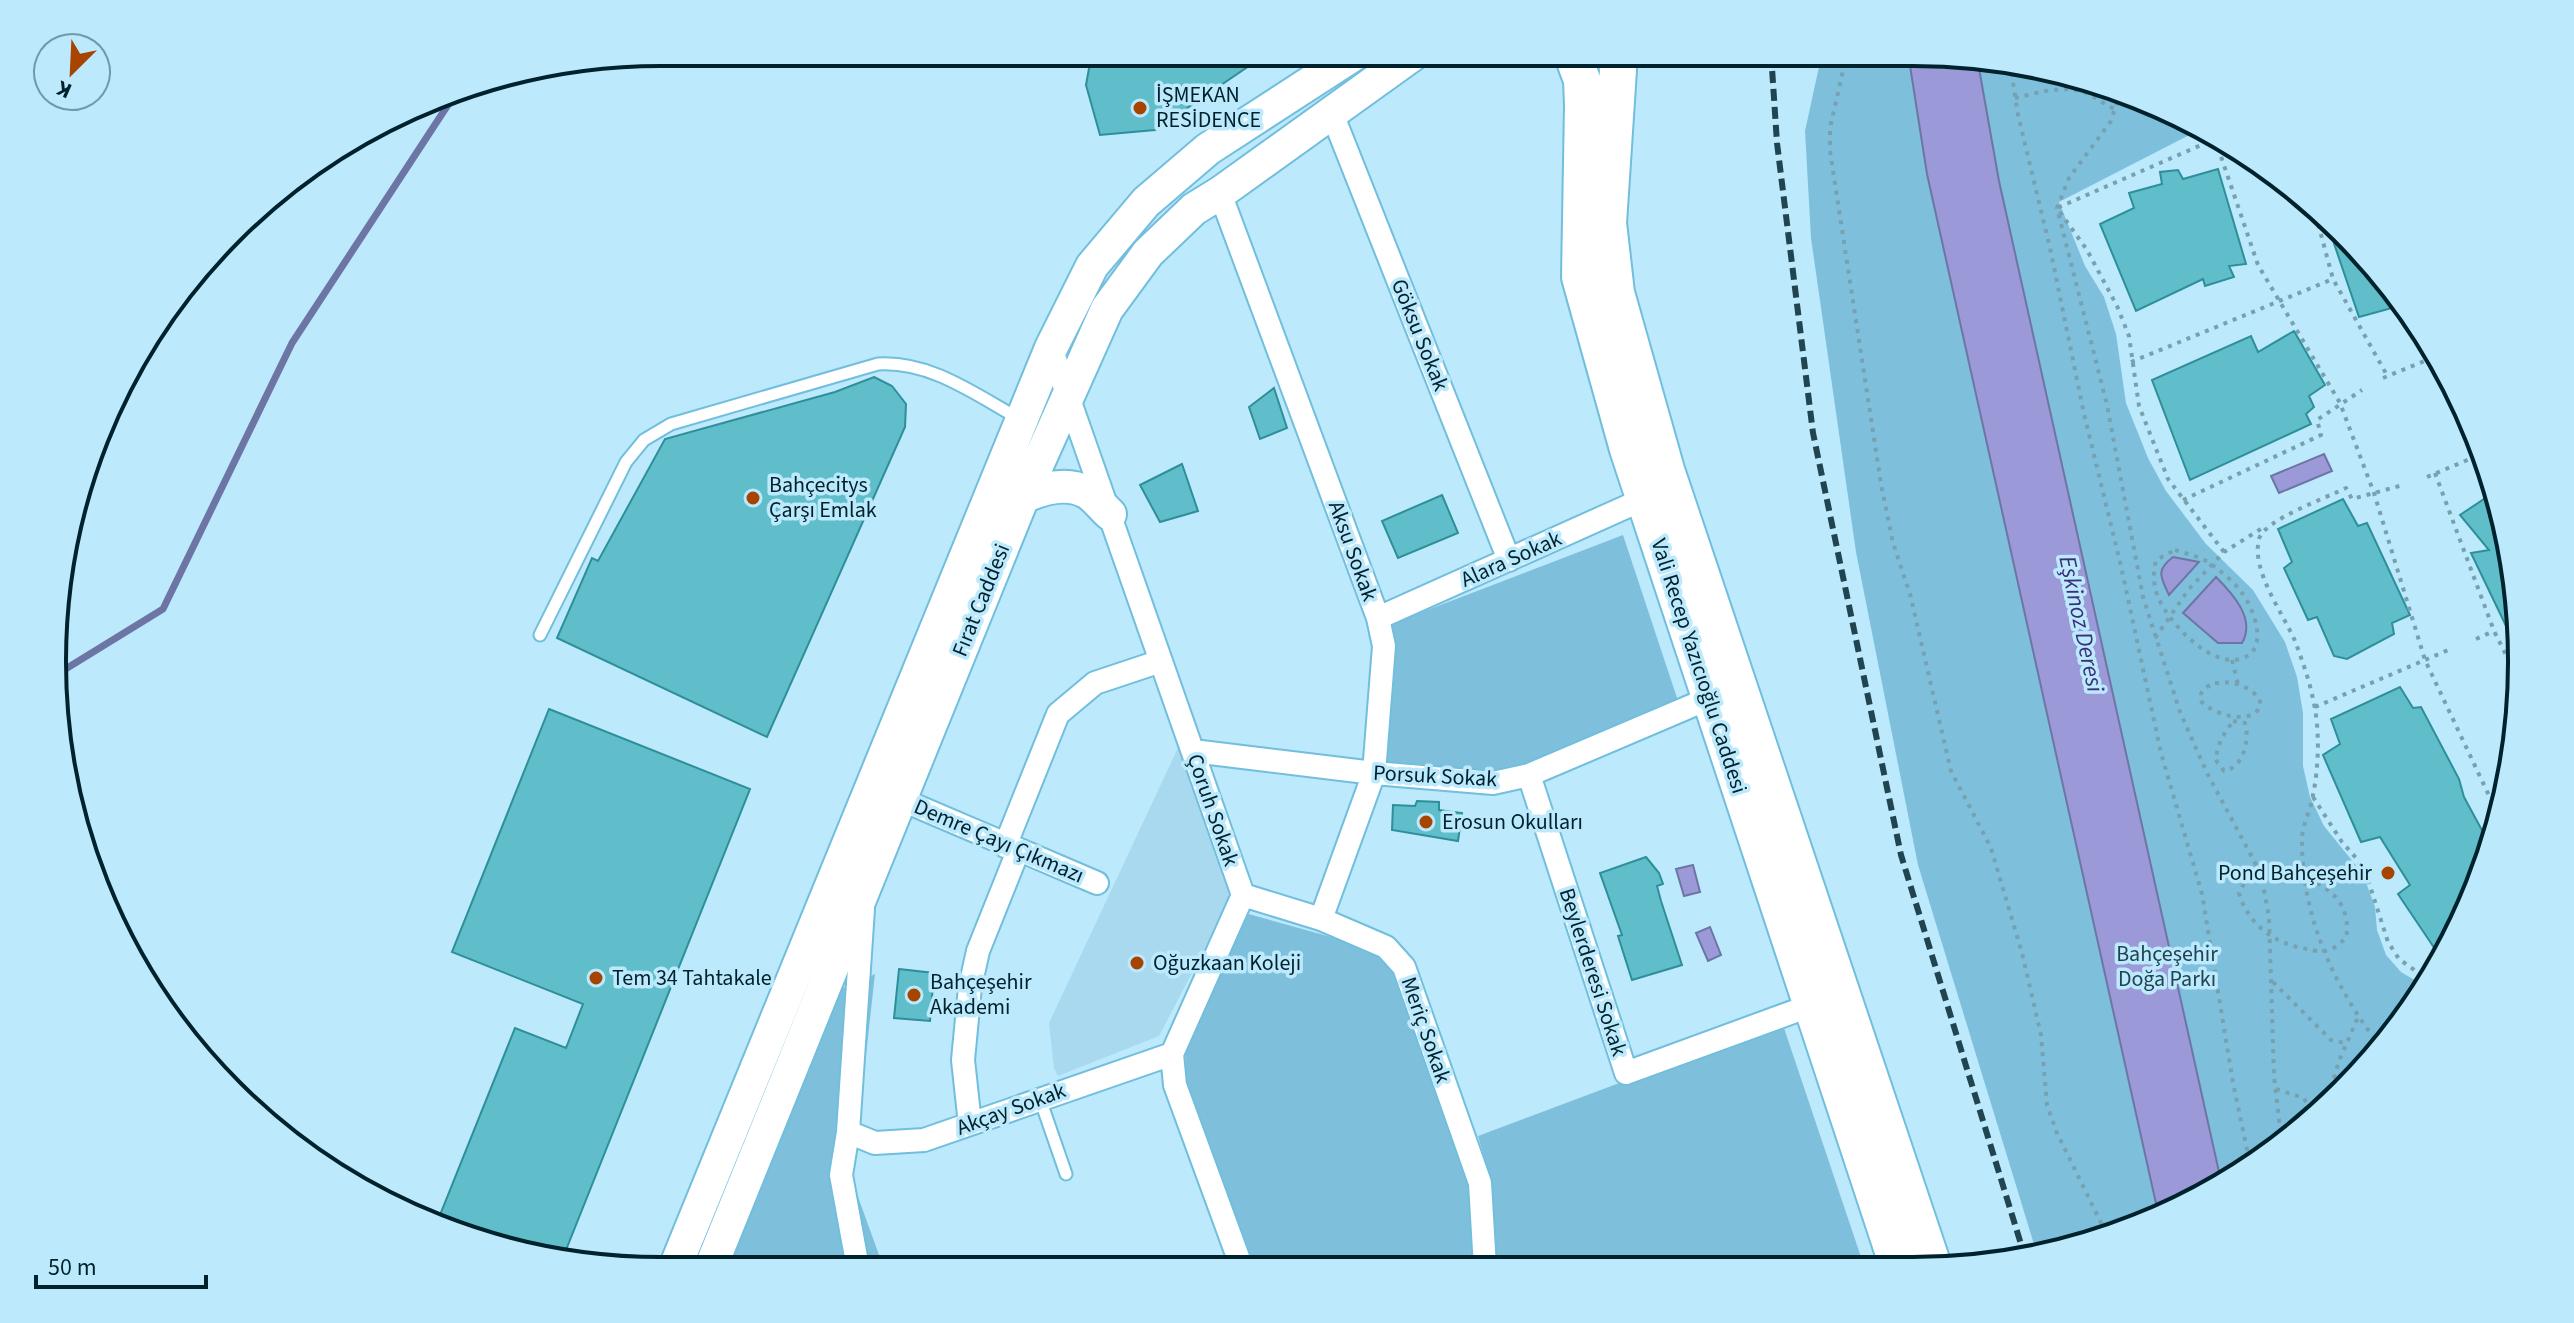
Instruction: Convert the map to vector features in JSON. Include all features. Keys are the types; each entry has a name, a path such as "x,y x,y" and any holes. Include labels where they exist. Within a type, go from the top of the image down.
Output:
{"main road":[{"name":"Fırat Caddesi","path":"679,1257 1051,348 1092,266 1146,202 1208,149 1336,66"},
{"name":"Fırat Caddesi","path":"715,1257 1023,497 1107,309 1148,253 1194,209 1396,66"},
{"name":"Vali Recep Yazıcıoğlu Caddesi","path":"1577,66 1582,80 1583,105 1580,277 1644,499 1895,1257"},
{"name":"Vali Recep Yazıcıoğlu Caddesi","path":"1618,66 1608,223 1616,293 1666,470 1930,1257"},
{"path":"1023,497 1051,488 1067,487 1086,492 1110,514"}],"street":[{"name":"Göksu Sokak","path":"1331,111 1509,560"},
{"name":"Aksu Sokak","path":"1220,193 1378,618 1384,646 1374,773 1321,919"},
{"name":"Çoruh Sokak","path":"1051,348 1243,895 1172,1054"},
{"name":"Alara Sokak","path":"1378,618 1644,499"},
{"path":"970,1124 963,1060 970,987 978,951 1058,714 1095,683 1161,661"},
{"name":"Porsuk Sokak","path":"1193,751 1374,773 1493,783 1529,775 1710,698"},
{"name":"Beylerderesi Sokak","path":"1529,775 1626,1073 1812,1005"},
{"name":"Demre Çayı Çıkmazı","path":"900,799 1097,883"},
{"path":"856,1257 841,1175 848,1132 864,892"},
{"name":"Meriç Sokak","path":"1243,895 1321,919 1386,947 1404,967 1480,1183 1484,1257"},
{"path":"1172,1054 1175,1085 1238,1257"},
{"name":"Akçay Sokak","path":"848,1132 875,1143 924,1140 1172,1054"}],"lane":[{"path":"540,635 626,462 644,440 671,424 878,364 893,363 926,369 1022,420"},
{"path":"1040,1098 1066,1174"}],"path":[{"path":"1844,66 1830,128 1830,151 1881,484 1893,543 1910,594 1951,771 1991,848 2022,953 2041,1035 2047,1105 2065,1153 2102,1226"},
{"path":"2012,74 2161,753 2202,894 2248,1154"},
{"path":"2015,98 2069,90 2087,93 2115,109"},
{"path":"2117,103 2111,121 2069,178 2057,208 2107,405 2133,552 2155,638 2180,712 2207,773 2259,870 2269,917 2280,1130"},
{"path":"2057,208 2203,142"},
{"path":"2220,152 2258,265 2340,403 2374,493 2425,660 2492,800"},
{"path":"2057,208 2087,250 2117,306 2129,336 2131,362 2144,417 2168,479 2224,552"},
{"path":"2319,226 2333,279 2385,378 2426,361"},
{"path":"2131,362 2333,279"},
{"path":"2183,500 2321,435 2317,420 2362,390"},
{"path":"2427,477 2472,458"},
{"path":"2435,473 2494,631 2508,659"},
{"path":"2155,638 2168,617 2212,564 2224,552 2266,526 2346,488 2352,499 2403,485"},
{"path":"2266,526 2259,539 2259,564 2306,669 2315,707 2317,728 2313,797 2301,840 2309,902 2338,985 2374,1038"},
{"path":"2175,550 2212,564 2242,592 2253,615 2257,645 2240,659 2211,654 2168,617 2158,596 2153,576 2156,560 2175,550"},
{"path":"2476,639 2494,631"},
{"path":"2315,707 2453,648"},
{"path":"2232,660 2238,684"},
{"path":"2240,718 2230,723 2221,739 2215,759 2224,771 2229,771 2239,761 2247,736 2245,723 2240,718 2213,712 2200,700 2200,694 2215,683 2238,684 2260,701 2255,713 2240,718"},
{"path":"2207,773 2218,767"},
{"path":"2313,797 2357,859 2369,883 2388,942 2399,959 2419,973"},
{"path":"2259,870 2278,870 2306,876 2322,884 2347,914 2346,938 2325,952 2294,947 2270,935 2255,924 2243,906 2239,893 2247,878 2259,870"},
{"path":"2272,981 2331,1040 2345,1043"},
{"path":"2332,1085 2345,1043 2358,1017"},
{"path":"2276,1089 2304,1098 2308,1106"}],"shaded area":[{"name":"Oğuzkaan Koleji","path":"1178,748 1228,880 1229,902 1159,1036 1058,1076 1054,1068 1049,1023"}],"green space":[{"name":"Bahçeşehir Doğa Parkı","path":"1819,66 1912,66 1990,71 2067,86 2140,111 2190,135 2059,202 2085,266 2104,297 2116,334 2126,403 2148,458 2166,491 2206,544 2253,590 2285,642 2297,677 2303,713 2303,766 2310,797 2324,826 2363,874 2375,907 2377,930 2386,955 2401,972 2415,980 2385,1024 2334,1083 2243,1157 2176,1196 2140,1212 2034,1245 1918,865 1856,552 1811,238 1805,131"},
{"path":"1623,535 1680,707 1493,778 1382,765 1383,627"},
{"path":"1245,913 1374,949 1393,974 1472,1190 1477,1257 1252,1257 1187,1089 1185,1050"},
{"path":"875,974 852,1180 880,1257 731,1257 841,989"},
{"path":"1782,1022 1861,1257 1496,1257 1491,1180 1478,1136"}],"water":[{"name":"Eşkinoz Deresi","path":"1910,66 1979,70 1999,181 2219,1172 2156,1205 1927,174"},
{"path":"2324,454 2332,471 2279,493 2271,476"},
{"path":"2173,557 2199,562 2169,595 2161,574"},
{"path":"2216,577 2241,607 2246,625 2242,643 2218,643 2183,613"},
{"path":"1693,865 1700,892 1684,896 1676,869"},
{"path":"1710,927 1721,955 1708,961 1696,933"}],"building":[{"name":"İŞMEKAN RESİDENCE","path":"1089,66 1249,66 1155,130 1100,135 1086,85"},
{"path":"2218,169 2246,264 2229,266 2234,277 2205,286 2203,279 2136,311 2100,224 2134,208 2129,193 2162,184 2160,172 2178,170 2183,179"},
{"path":"2332,238 2392,308 2359,317"},
{"path":"2294,331 2325,385 2309,396 2314,407 2306,414 2311,424 2190,480 2152,380 2251,336 2258,352"},
{"name":"Bahçecitys Çarşı Emlak","path":"874,377 892,386 906,404 905,427 767,737 557,638 592,558 598,561 665,439 835,392"},
{"path":"1274,388 1287,428 1260,439 1249,407"},
{"path":"1182,464 1198,511 1160,522 1140,485"},
{"path":"1442,495 1458,533 1398,558 1382,521"},
{"path":"2485,498 2497,545 2507,628 2471,553 2489,550 2460,515"},
{"path":"2343,499 2358,526 2367,523 2410,615 2392,623 2394,634 2347,659 2334,656 2317,617 2308,620 2284,568 2292,562 2278,529"},
{"path":"2400,687 2413,708 2421,707 2483,832 2463,889 2434,948 2398,894 2410,885 2380,837 2361,842 2323,755 2340,744 2331,719"},
{"name":"Tem 34 Tahtakale","path":"549,709 750,789 566,1249 507,1237 440,1214 515,1028 566,1048 583,1004 452,952"},
{"name":"Erosun Okulları","path":"1417,801 1439,802 1439,810 1462,813 1458,841 1392,830 1393,805 1415,806"},
{"path":"1646,857 1659,873 1663,884 1657,886 1682,965 1632,980 1618,936 1622,935 1600,873"},
{"name":"Bahçeşehir Akademi","path":"899,969 934,973 930,1021 894,1018"}],"waterway":[{"path":"66,669 163,609 292,343 447,106"}],"railway":[{"path":"1772,66 1777,143 1813,433 1901,855 2022,1247"}],"place":[{"name":"İŞMEKAN RESİDENCE","path":"1140,108"},
{"name":"Bahçecitys Çarşı Emlak","path":"753,498"},
{"name":"Erosun Okulları","path":"1426,822"},
{"name":"Pond Bahçeşehir","path":"2388,873"},
{"name":"Oğuzkaan Koleji","path":"1137,963"},
{"name":"Tem 34 Tahtakale","path":"596,978"},
{"name":"Bahçeşehir Akademi","path":"914,995"}]}
